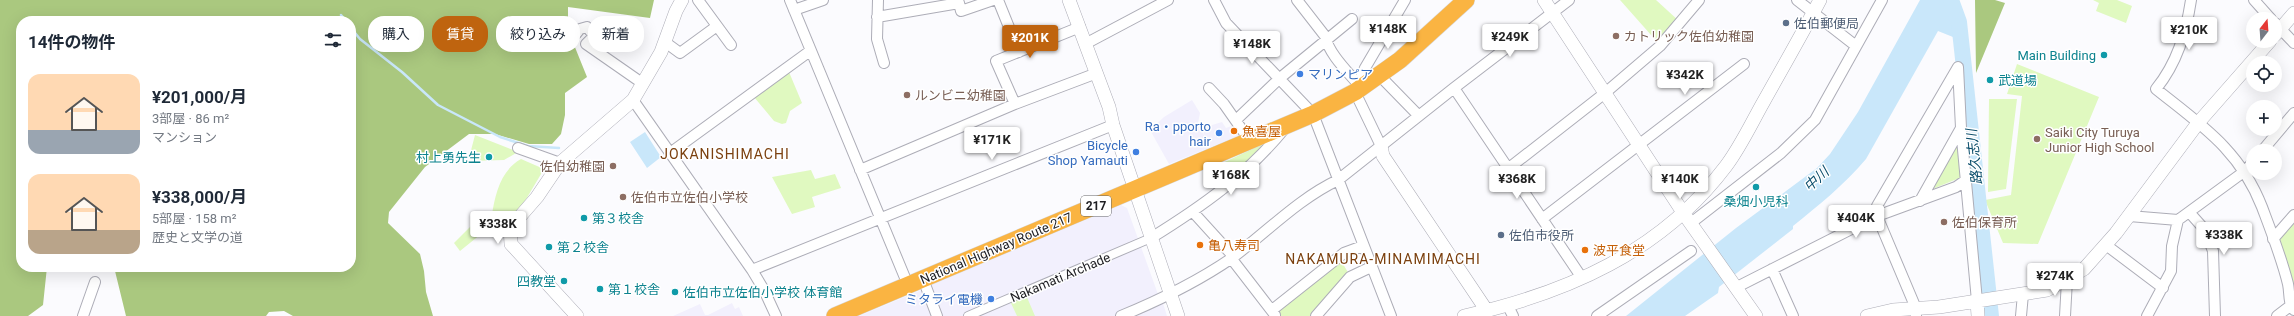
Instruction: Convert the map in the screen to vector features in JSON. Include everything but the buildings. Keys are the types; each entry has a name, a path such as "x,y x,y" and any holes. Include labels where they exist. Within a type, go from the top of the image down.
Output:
{"highway":[{"name":"217","path":"1357,88 1400,60 1466,0"},
{"name":"National Highway Route 217","path":"835,316 1287,126 1313,114 1357,88"}],"street":[{"path":"577,316 511,244 510,228 537,197 560,163 633,100 661,52 682,0"},
{"path":"698,0 731,44"},
{"path":"790,0 879,218 915,282 937,316"},
{"path":"794,10 823,0"},
{"path":"878,0 877,40 884,63"},
{"path":"877,17 959,3 961,11 993,0"},
{"path":"998,0 1019,52"},
{"path":"1070,0 1087,43 1109,107 1113,125 1178,316"},
{"path":"1087,43 1168,0"},
{"path":"1214,0 1226,23 1313,114 1390,316"},
{"path":"1297,0 1326,39 1357,88 1381,146 1383,156 1487,311"},
{"path":"1357,88 1365,68 1405,0"},
{"path":"1544,0 1687,218 1736,285 1756,316"},
{"path":"1121,316 1170,295 1232,257 1321,189 1338,180 1454,88 1569,0"},
{"path":"1509,168 1605,93 1660,46 1698,0"},
{"path":"1797,0 1856,46"},
{"path":"1687,218 1731,158 1820,0"},
{"path":"1464,316 1487,311 1511,311 1618,261 1687,218 1781,152 1815,120 1882,0"},
{"path":"2191,0 2188,22 2170,70 2156,89 2231,152 2245,171 2261,206 2288,284 2293,307 2277,316"},
{"path":"2254,0 2265,12"},
{"path":"2282,24 2294,13"},
{"path":"1236,120 1280,78 1352,19"},
{"path":"664,42 680,53 717,26"},
{"path":"580,29 587,27 594,36 586,44 642,83"},
{"path":"1015,104 996,62 1080,27"},
{"path":"2282,33 2294,43"},
{"path":"1874,315 1915,312 2047,290 2084,269 2106,245 2129,216 2198,123 2264,48"},
{"path":"670,153 810,51"},
{"path":"1542,219 1744,64"},
{"path":"1915,312 1877,216 1877,206 1958,67 1961,128 1980,301 1978,316"},
{"path":"860,170 1015,104 1097,73"},
{"path":"1379,75 1419,116"},
{"path":"1209,88 1236,120 1250,141"},
{"path":"1454,88 1582,278"},
{"path":"633,100 752,270 764,290 776,316"},
{"path":"2268,144 2293,116"},
{"path":"752,270 1113,125"},
{"path":"1151,238 1193,212 1236,178 1268,150 1287,126"},
{"path":"1920,201 1961,128"},
{"path":"518,148 560,163"},
{"path":"2129,216 2178,220 2245,171"},
{"path":"1736,285 1772,270 1877,216 1956,187 1966,180"},
{"path":"1193,212 1232,257 1274,313 1344,254 1363,246"},
{"path":"2189,212 2205,230 2213,251 2215,316"},
{"path":"2273,239 2294,215"},
{"path":"2148,316 2171,271 2172,246 2178,220"},
{"name":"Nakamati Archade","path":"968,316 1151,238"},
{"path":"2106,245 2163,288"},
{"path":"1597,316 1690,251"},
{"path":"1316,316 1350,277 1371,267"},
{"path":"1772,270 1793,316"},
{"path":"2064,316 2067,280"},
{"path":"83,316 95,282"},
{"path":"2021,316 2024,294"}],"shaded area":[{"path":"1192,100 1200,113 1198,123 1205,137 1202,128 1222,122 1226,128 1237,124 1243,134 1169,164 1150,130 1164,117"},
{"path":"1121,205 1127,208 1159,297 1115,316 939,316 927,287"},
{"path":"924,289 935,316 859,316"},
{"path":"1162,300 1167,316 1124,316"},
{"path":"732,303 735,309 739,307 743,316 673,316 700,304 705,315 708,315"}],"green space":[{"path":"0,0 654,0 650,18 568,7 568,16 496,16 496,52 577,52 587,77 565,93 565,115 561,134 552,144 529,144 495,134 469,134 425,167 389,212 388,223 420,254 424,271 426,292 433,316 293,316 284,311 269,312 266,316 126,316 115,272 356,272 356,16 16,16 16,272 46,272 43,305 28,316 0,316"},
{"path":"1620,0 1656,0 1679,21 1659,44"},
{"path":"1975,0 1995,0 2005,3 1976,73"},
{"path":"2093,0 2117,0 2132,6 2126,23 2096,11 2099,3"},
{"path":"2017,64 2099,97 2038,244 2003,243 1985,200 2011,195 2022,96 2007,94"},
{"path":"789,72 802,103 790,111 786,123 782,124 774,121 754,97"},
{"path":"1989,99 2017,99 2006,189 1988,192"},
{"path":"475,135 518,152 504,160 473,161 469,158"},
{"path":"1959,139 1962,177 1930,190"},
{"path":"1263,144 1266,148 1226,183 1214,167"},
{"path":"521,159 544,169 525,201 506,222 502,223 492,215 497,191 508,169"},
{"path":"811,170 815,179 835,174 841,188 812,197 815,207 792,214 772,177"},
{"path":"2294,218 2294,300 2275,240"},
{"path":"473,224 481,234 460,251 454,243"},
{"path":"1340,259 1349,274 1311,316 1277,316 1275,311"},
{"path":"1026,295 1035,316 1017,316 1010,301"}],"water":[{"name":"中川","path":"1920,0 1959,0 1963,38 1958,39 1938,31 1866,159 1858,168 1831,194 1793,226 1793,229 1719,287 1718,293 1685,316 1626,316 1736,228 1817,168 1830,154 1858,112"},
{"path":"645,132 661,157 647,168 630,142"}],"waterway":[{"name":"路久志川","path":"1951,0 1959,22 1991,316"},
{"path":"356,34 360,39 402,72 438,105 500,137 528,146 559,148"}],"place":[{"name":"佐伯郵便局","path":"1786,23"},
{"name":"カトリック佐伯幼稚園","path":"1616,36"},
{"name":"Main Building","path":"2104,55"},
{"name":"マリンピア","path":"1300,74"},
{"name":"武道場","path":"1990,80"},
{"name":"ルンビニ幼稚園","path":"907,95"},
{"name":"魚喜屋","path":"1234,131"},
{"name":"Ra・pporto hair","path":"1219,133"},
{"name":"Saiki City Turuya Junior High School","path":"2037,139"},
{"name":"Bicycle Shop Yamauti","path":"1136,152"},
{"name":"村上勇先生","path":"489,157"},
{"name":"佐伯幼稚園","path":"613,166"},
{"name":"桑畑小児科","path":"1756,187"},
{"name":"佐伯市立佐伯小学校","path":"623,197"},
{"name":"第３校舎","path":"584,218"},
{"name":"佐伯保育所","path":"1944,222"},
{"name":"佐伯市役所","path":"1501,235"},
{"name":"亀八寿司","path":"1200,245"},
{"name":"第２校舎","path":"549,247"},
{"name":"波平食堂","path":"1585,250"},
{"name":"四教堂","path":"564,281"},
{"name":"第１校舎","path":"600,289"},
{"name":"佐伯市立佐伯小学校 体育館","path":"675,292"},
{"name":"ミタライ電機","path":"991,299"}],"district":[{"name":"JOKANISHIMACHI","path":"725,154"},
{"name":"NAKAMURA-MINAMIMACHI","path":"1383,259"}]}
